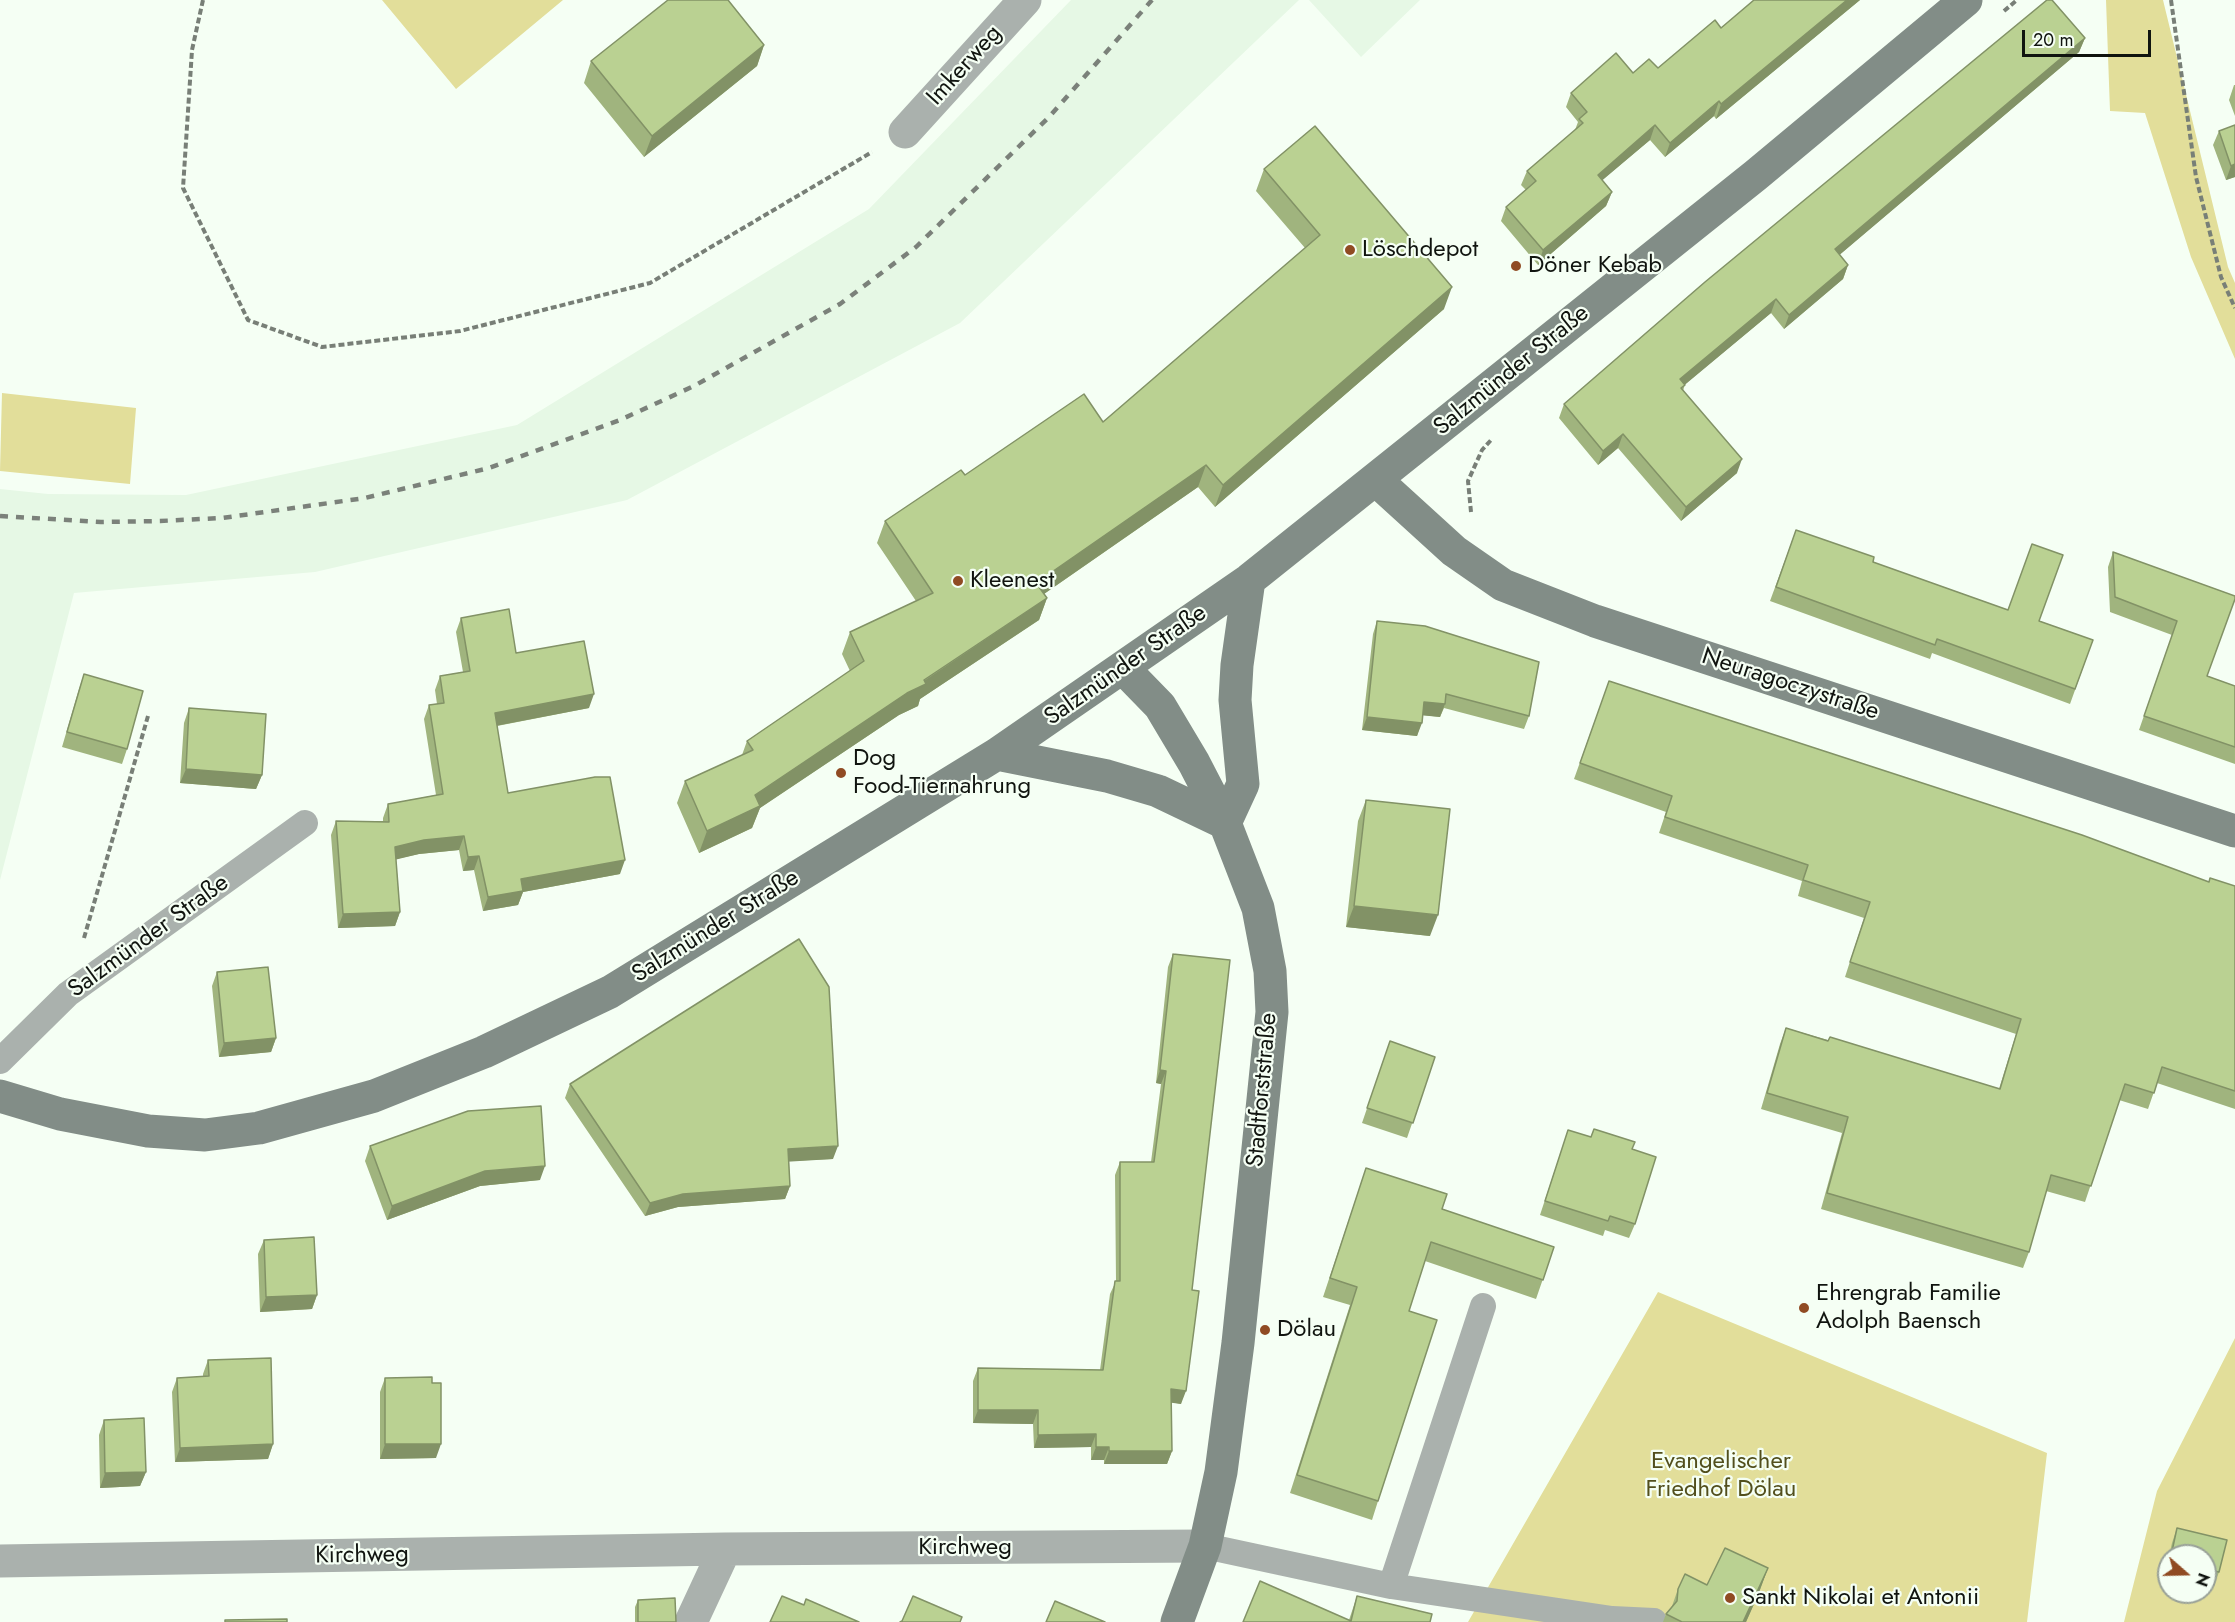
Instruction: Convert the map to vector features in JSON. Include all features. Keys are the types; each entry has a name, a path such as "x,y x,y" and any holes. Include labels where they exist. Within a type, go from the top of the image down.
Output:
{"main road":[{"name":"Salzmünder Straße","path":"0,1096 60,1113 148,1131 205,1135 259,1128 374,1096 484,1052 610,992 997,754 1124,669 1249,580 1756,175 1966,0"},
{"name":"Neuragoczystraße","path":"1376,480 1454,551 1503,585 1595,621 2235,831"},
{"path":"997,754 1107,776 1158,791 1225,823 1243,784 1235,700 1237,664 1249,580"},
{"name":"Stadtforststraße","path":"1124,669 1160,706 1194,763 1225,823 1258,908 1270,971 1272,1012 1238,1343 1221,1472 1205,1546 1177,1622"}],"street":[{"name":"Imkerweg","path":"906,132 1025,0"},
{"name":"Kirchweg","path":"0,1561 725,1549 1205,1546"},
{"path":"691,1622 725,1549"}],"lane":[{"name":"Salzmünder Straße","path":"0,1061 68,994 305,824"},
{"path":"1391,1586 1483,1306"},
{"path":"1205,1546 1391,1586 1612,1619 1654,1621"}],"path":[{"path":"202,0 192,50 183,189 248,320 322,346 460,331 650,283 906,132"},
{"path":"2170,0 2196,177 2221,277 2235,308"},
{"path":"68,994 148,716"}],"shaded area":[{"path":"1071,0 1299,0 960,323 627,500 315,572 74,593 0,880 0,489 48,494 186,495 517,425 869,209"},
{"path":"1309,0 1420,0 1361,57"}],"green space":[{"path":"382,0 563,0 456,89"},
{"path":"2106,0 2163,0 2228,267 2235,283 2235,359 2191,257 2145,113 2110,111"},
{"path":"2,393 136,408 130,484 0,471"},
{"name":"Evangelischer Friedhof Dölau","path":"1658,1292 2047,1453 2027,1622 1468,1622"},
{"path":"2235,1338 2235,1622 2124,1622 2157,1491"}],"building":[{"path":"668,0 728,0 764,45 652,136 591,61"},
{"path":"1754,0 1847,0 1721,104 1719,101 1670,143 1655,125 1598,175 1612,192 1543,250 1506,207 1536,181 1527,171 1583,123 1579,119 1587,112 1571,93 1616,53 1633,73 1649,59 1658,68 1715,20 1721,28"},
{"path":"2047,0 2052,0 2085,38 1835,249 1848,265 1789,315 1776,299 1680,379 1685,385 1681,388 1742,459 1686,507 1623,434 1603,451 1564,404 1705,282"},
{"path":"2235,125 2235,164 2231,166 2219,131"},
{"path":"1315,126 1452,287 1223,485 1206,465 1036,583 1047,598 924,680 926,684 907,693 755,795 760,806 707,831 685,781 753,750 747,741 864,661 850,632 933,593 885,521 961,470 965,475 1084,394 1103,422 1320,235 1264,169"},
{"path":"1796,530 1874,557 1873,562 2008,610 2032,544 2063,555 2039,621 2093,640 2075,689 1937,639 1935,645 1776,587"},
{"path":"2113,552 2235,596 2207,676 2235,686 2235,747 2144,716 2177,621 2115,597"},
{"path":"509,609 516,653 584,641 594,694 495,713 508,793 595,777 610,777 625,860 521,879 523,891 488,897 479,856 468,857 464,836 424,840 395,847 400,912 343,914 336,821 389,822 388,804 443,794 429,705 444,703 440,676 470,671 461,618"},
{"path":"1377,621 1425,626 1539,662 1529,716 1446,694 1445,704 1424,702 1422,723 1367,717"},
{"path":"84,674 143,691 127,749 67,732"},
{"path":"1609,681 2082,835 2209,882 2210,878 2235,886 2235,1091 2162,1067 2154,1093 2125,1084 2091,1186 2051,1175 2029,1252 1827,1193 1848,1117 1767,1093 1786,1028 1828,1041 1830,1037 2000,1089 2021,1019 1850,962 1870,902 1803,880 1808,865 1665,817 1672,796 1580,763"},
{"path":"189,708 266,714 262,775 186,769"},
{"path":"1366,800 1450,809 1438,915 1354,906"},
{"path":"799,939 829,987 838,1146 788,1149 790,1186 683,1194 650,1203 570,1084"},
{"path":"1173,954 1230,960 1192,1290 1199,1291 1186,1391 1171,1389 1172,1451 1109,1451 1109,1447 1096,1447 1096,1434 1038,1435 1038,1410 978,1410 978,1368 1103,1370 1115,1281 1120,1281 1120,1162 1154,1162 1166,1071 1160,1070"},
{"path":"268,967 276,1038 224,1043 217,972"},
{"path":"1390,1041 1435,1057 1413,1123 1367,1108"},
{"path":"541,1106 545,1166 485,1171 392,1206 370,1146 468,1111"},
{"path":"1594,1129 1635,1142 1632,1149 1656,1157 1635,1224 1610,1216 1608,1221 1545,1201 1568,1130 1591,1137"},
{"path":"1366,1168 1447,1194 1442,1209 1554,1247 1543,1280 1431,1242 1409,1311 1437,1320 1378,1501 1297,1475 1357,1287 1330,1278"},
{"path":"314,1237 317,1295 266,1297 264,1240"},
{"path":"271,1358 273,1444 180,1448 177,1378 209,1376 208,1360"},
{"path":"432,1377 432,1383 441,1383 441,1444 385,1444 385,1378"},
{"path":"144,1418 146,1472 105,1473 104,1420"},
{"path":"2177,1528 2227,1540 2219,1572 2217,1572 2217,1544 2174,1544"},
{"path":"1725,1548 1768,1568 1743,1622 1682,1622 1666,1614 1677,1601 1678,1589 1685,1574 1707,1585"},
{"path":"1260,1581 1351,1621 1357,1596 1432,1614 1430,1622 1243,1622"},
{"path":"782,1596 804,1605 806,1599 859,1622 770,1622"},
{"path":"913,1596 962,1617 960,1622 900,1622"},
{"path":"675,1598 676,1622 638,1622 638,1600"},
{"path":"1055,1601 1105,1622 1046,1622"},
{"path":"287,1619 287,1622 225,1622 225,1620"}],"railway":[{"path":"0,516 101,522 222,518 365,498 489,468 620,420 694,386 840,304 916,247 1049,117 1152,0"}],"place":[{"name":"Löschdepot","path":"1350,250"},
{"name":"Döner Kebab","path":"1516,266"},
{"name":"Kleenest","path":"958,581"},
{"name":"Dog Food-Tiernahrung","path":"841,773"},
{"name":"Ehrengrab Familie Adolph Baensch","path":"1804,1308"},
{"name":"Dölau","path":"1265,1330"},
{"name":"Sankt Nikolai et Antonii","path":"1730,1598"}]}
